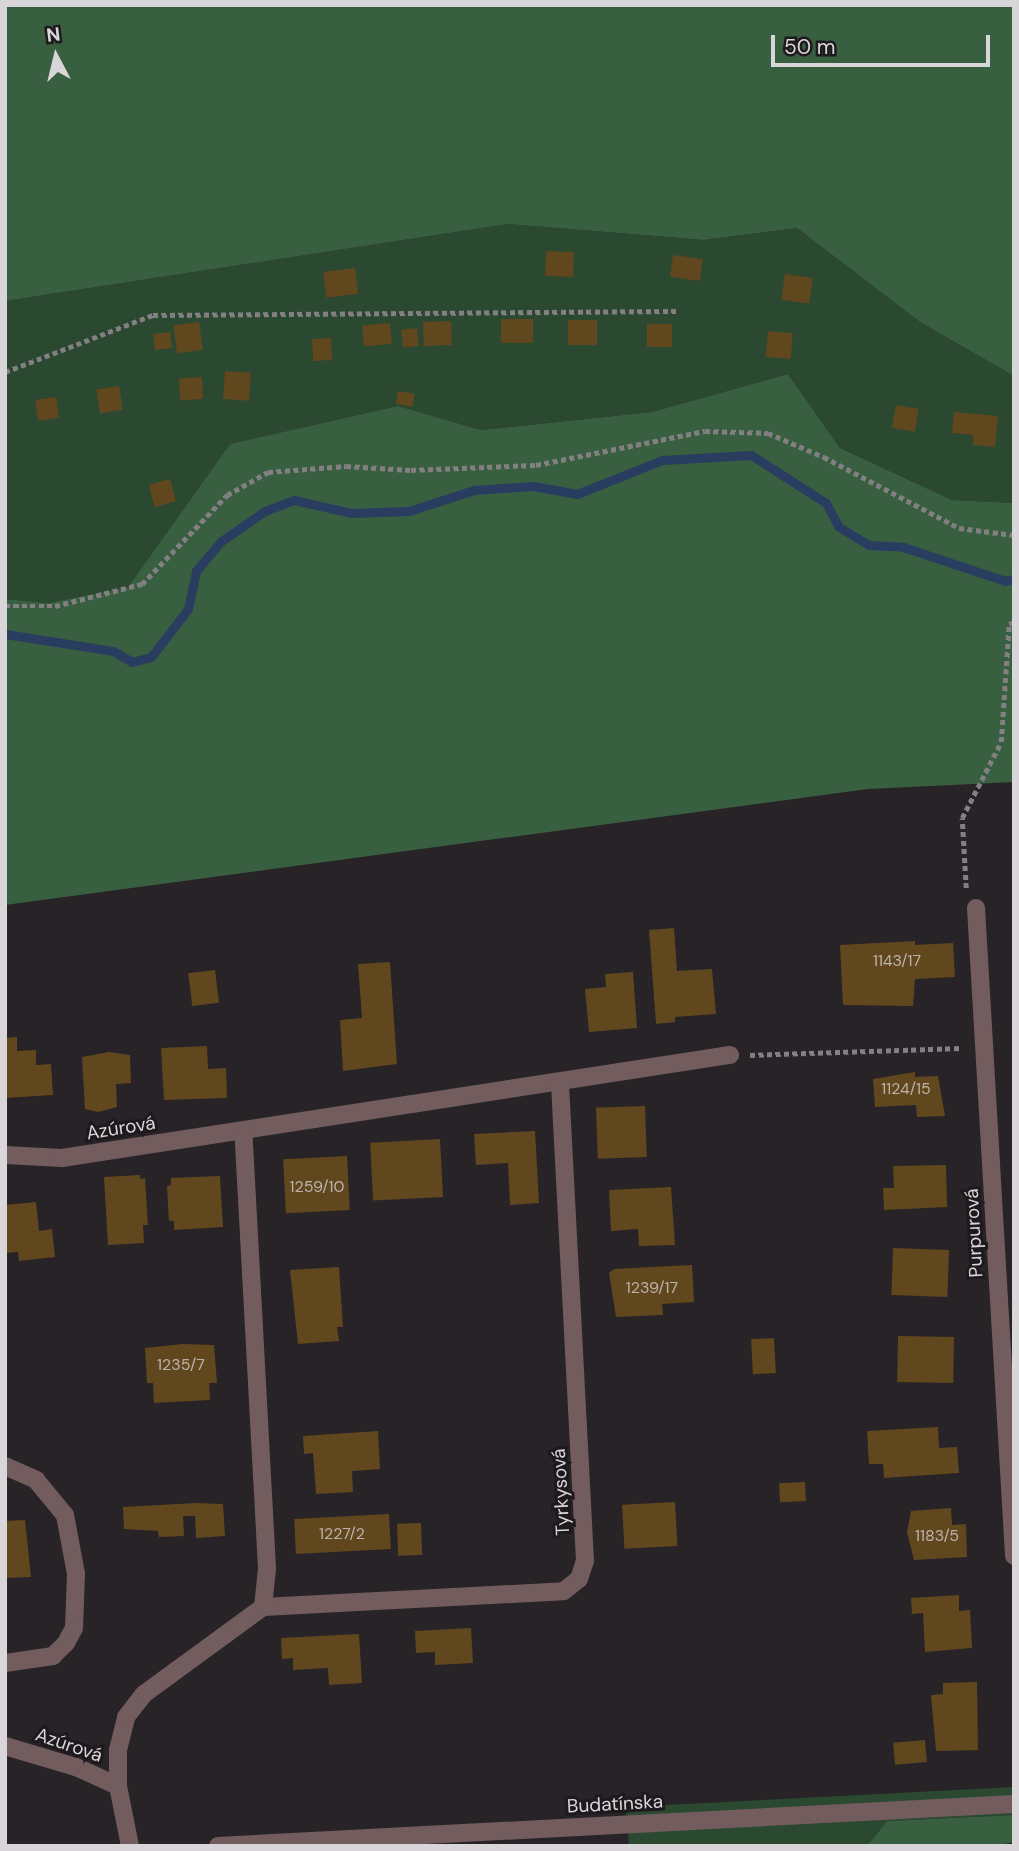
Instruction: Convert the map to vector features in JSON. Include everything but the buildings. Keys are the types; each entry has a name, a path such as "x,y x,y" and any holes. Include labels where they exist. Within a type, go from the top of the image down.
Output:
{"street":[{"name":"Purpurová","path":"976,908 1014,1556"},
{"path":"131,1846 118,1786 118,1750 125,1717 144,1694 263,1607 267,1568 243,1131 730,1055"},
{"name":"Tyrkysová","path":"263,1607 564,1591 579,1579 585,1561 560,1082"},
{"name":"Azúrová","path":"5,1155 62,1158 243,1131"},
{"path":"5,1465 36,1480 65,1515 76,1574 74,1629 66,1643 53,1656 5,1663"},
{"name":"Azúrová","path":"5,1746 76,1767 118,1786"},
{"name":"Budatínska","path":"218,1846 1014,1804"}],"path":[{"path":"5,372 153,315 676,311"},
{"path":"5,606 55,606 142,584 227,495 268,472 346,466 411,470 537,465 705,431 768,433 824,457 959,528 1014,534"},
{"path":"976,908 966,893 962,818 1001,742 1009,624 1014,622"},
{"path":"730,1055 984,1047"}],"green space":[{"path":"5,5 1014,5 1014,376 920,322 797,228 704,240 508,224 5,301"},
{"path":"508,224 704,240 797,228 920,322 1014,376 1014,503 952,500 840,448 788,374 652,412 481,430 398,406 230,444 128,587 48,603 5,599 5,301"},
{"path":"788,374 840,448 952,500 1014,503 1014,782 868,789 5,905 5,599 48,603 128,587 230,444 398,406 481,430 652,412"},
{"path":"1014,1787 1014,1815 887,1821 867,1846 629,1846 626,1807"},
{"path":"1014,1815 1014,1842 996,1846 867,1846 887,1821"}],"waterway":[{"path":"5,634 113,651 132,662 151,657 188,609 196,571 220,542 265,511 294,500 351,513 409,511 474,490 533,486 577,494 662,460 751,455 826,503 839,527 869,545 903,547 1005,581 1014,579"}]}
